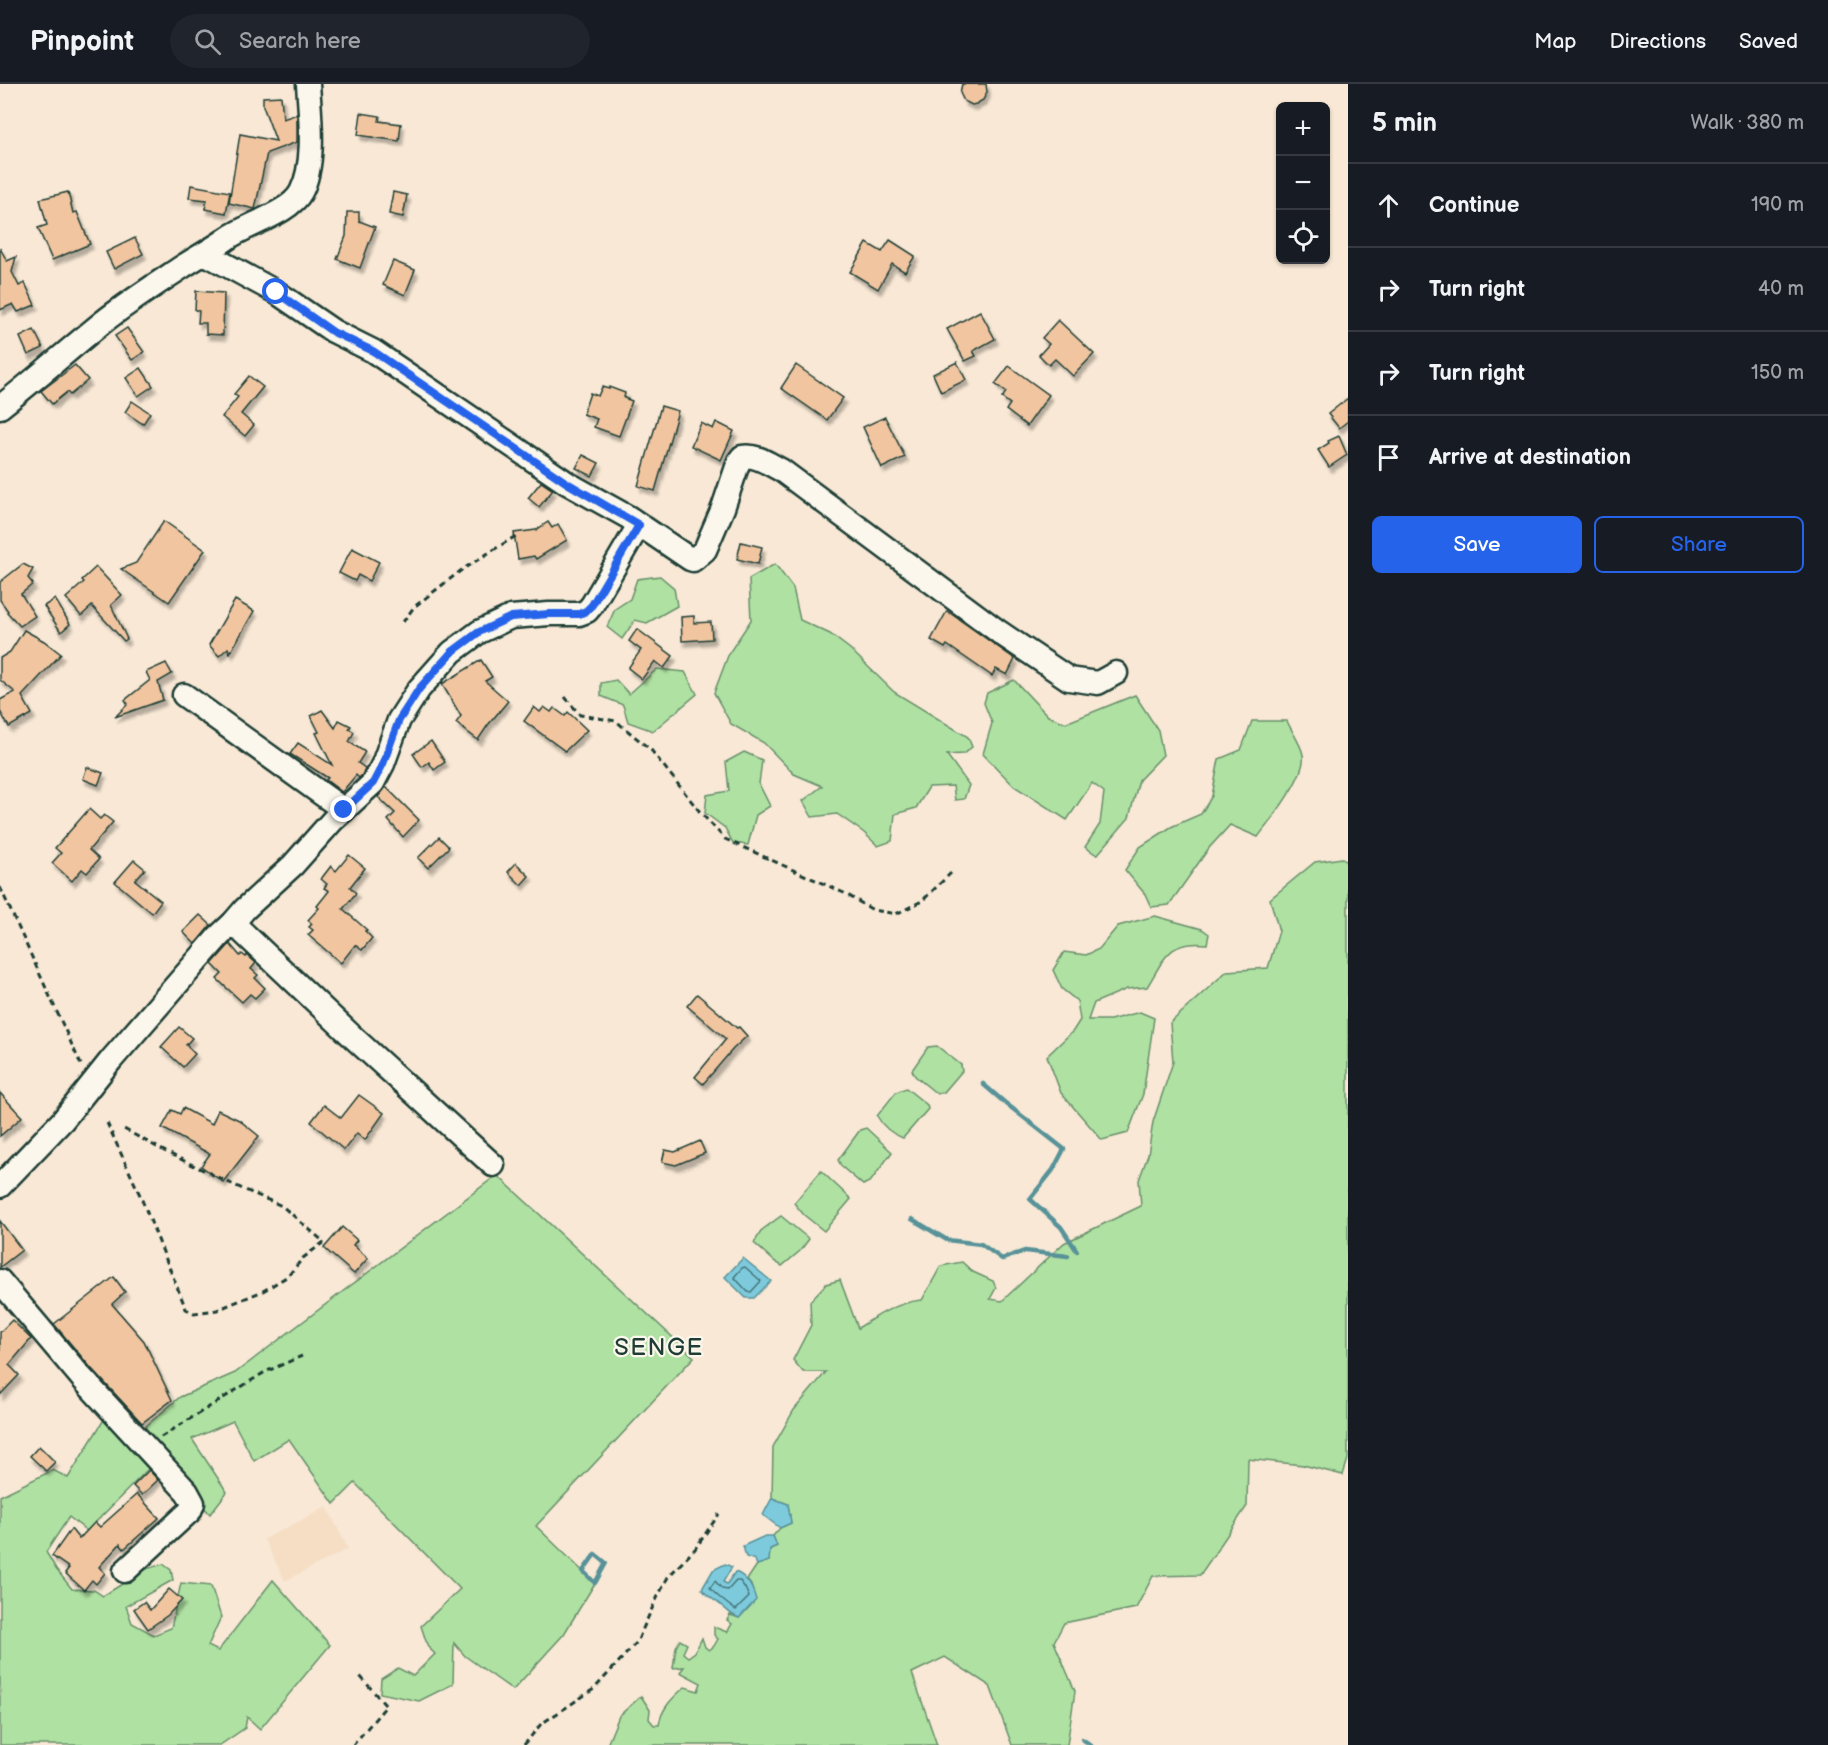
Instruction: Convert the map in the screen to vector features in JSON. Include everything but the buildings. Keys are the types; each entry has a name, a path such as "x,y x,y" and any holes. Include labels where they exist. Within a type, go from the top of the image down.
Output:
{"street":[{"path":"0,407 103,322 183,266 206,254 241,229 287,207 300,193 306,175 312,139 308,84"},
{"path":"206,254 276,292 333,332 373,351 567,483 693,560 705,550 723,508 739,461 742,457 748,456 781,470 999,632 1070,680 1098,682 1116,673"},
{"path":"0,1186 63,1120 219,936 373,783 383,764 399,720 419,689 452,652 479,632 511,617 579,614 586,611 592,605 639,525"},
{"path":"183,695 344,810"},
{"path":"233,923 493,1165"},
{"path":"0,1281 81,1377 188,1492 193,1503 190,1511 125,1571"}],"path":[{"path":"403,622 414,607 464,569 519,534"},
{"path":"565,698 580,715 616,720 651,750 700,812 725,839 844,893 873,910 896,914 922,901 951,873"},
{"path":"0,887 91,1085"},
{"path":"107,1123 140,1196 186,1309 194,1313 217,1310 263,1291 288,1276 303,1258 324,1242 282,1206 186,1162 122,1128"},
{"path":"141,1442 159,1439 265,1372 302,1356"},
{"path":"524,1745 541,1724 594,1689 637,1642 668,1577 695,1549 719,1514"},
{"path":"353,1745 386,1706 360,1676"}],"shaded area":[{"path":"327,1507 348,1549 285,1581 264,1539"}],"green space":[{"path":"775,564 793,588 800,620 830,634 850,649 894,692 968,737 972,747 963,754 947,755 969,785 964,799 955,800 953,786 929,787 916,808 895,814 892,841 878,846 863,832 837,814 812,817 803,801 822,786 794,774 764,743 731,724 714,693 729,653 751,620 749,579"},
{"path":"660,576 674,588 677,606 647,623 635,620 622,639 607,627 615,609 630,599 637,579"},
{"path":"657,669 685,672 697,694 653,731 628,722 623,705 601,696 601,683 616,680 629,694"},
{"path":"1014,680 1048,716 1066,723 1135,695 1158,730 1163,755 1139,780 1129,818 1097,855 1085,847 1100,824 1104,792 1092,783 1067,820 1014,786 983,754 992,723 984,703 987,693"},
{"path":"1252,721 1287,721 1303,755 1303,764 1294,786 1258,837 1230,825 1209,848 1169,905 1151,907 1145,894 1125,870 1140,847 1171,827 1201,814 1212,796 1219,759 1241,750"},
{"path":"744,752 762,760 759,784 770,806 756,815 748,845 733,843 725,828 705,813 707,795 729,791 726,762"},
{"path":"1342,858 1348,863 1348,1459 1343,1475 1303,1465 1248,1459 1247,1506 1200,1575 1153,1576 1136,1608 1064,1623 1054,1642 1075,1691 1067,1745 1012,1745 990,1686 945,1657 912,1673 937,1745 607,1745 619,1716 641,1696 650,1710 649,1719 654,1725 659,1725 665,1709 685,1687 698,1691 701,1683 680,1672 684,1667 673,1668 676,1647 680,1640 687,1644 683,1653 688,1657 695,1652 702,1638 705,1647 709,1650 714,1646 718,1639 714,1635 714,1627 727,1632 732,1624 727,1620 730,1615 739,1618 755,1600 751,1585 747,1580 757,1565 769,1561 770,1549 777,1546 773,1536 780,1528 791,1523 788,1504 772,1498 773,1447 794,1410 826,1372 803,1372 793,1360 811,1325 810,1301 826,1284 840,1280 858,1328 896,1306 922,1300 941,1266 962,1262 973,1272 993,1281 996,1288 990,1299 1002,1301 1064,1243 1141,1206 1139,1180 1148,1155 1153,1122 1173,1062 1170,1023 1227,971 1268,968 1279,931 1270,899 1315,862"},
{"path":"1155,916 1202,929 1209,934 1207,944 1184,945 1176,948 1169,953 1147,987 1127,989 1094,1003 1088,1020 1110,1020 1140,1012 1154,1018 1143,1094 1128,1133 1102,1140 1061,1093 1047,1056 1073,1031 1080,1020 1077,1001 1062,989 1053,970 1064,952 1086,955 1099,949 1118,926"},
{"path":"937,1046 961,1065 962,1071 944,1092 937,1094 915,1076 912,1070 928,1047"},
{"path":"906,1088 927,1105 928,1109 903,1138 888,1130 877,1116 896,1092"},
{"path":"866,1128 892,1152 871,1181 863,1185 842,1167 838,1160 860,1130"},
{"path":"821,1171 851,1199 824,1231 804,1215 794,1203"},
{"path":"497,1175 694,1357 536,1526 595,1583 564,1634 513,1690 465,1656 454,1643 453,1684 419,1701 380,1693 381,1679 398,1668 413,1676 435,1654 428,1647 421,1626 460,1589 355,1483 334,1504 289,1439 254,1461 233,1421 192,1439 227,1492 210,1514 138,1433 180,1397 235,1373"},
{"path":"781,1216 809,1239 800,1251 782,1266 754,1243 762,1230"},
{"path":"108,1413 154,1463 87,1531 69,1517 46,1552 72,1589 94,1590 103,1596 146,1569 163,1564 171,1570 173,1580 126,1606 132,1623 154,1635 171,1628 181,1583 211,1586 221,1617 208,1646 218,1651 273,1580 330,1645 260,1729 247,1717 245,1728 220,1745 0,1745 0,1496 53,1470 68,1478"}],"water":[{"path":"743,1258 771,1281 754,1298 746,1298 725,1277"},
{"path":"772,1498 788,1504 791,1523 780,1528 763,1515"},
{"path":"765,1536 773,1536 777,1546 770,1549 769,1561 757,1565 755,1560 746,1557 743,1546"},
{"path":"725,1564 732,1567 723,1582 727,1584 735,1572 743,1576 749,1583 756,1600 739,1618 709,1597 702,1589 713,1570"}],"waterway":[{"path":"983,1084 1064,1149 1053,1170 1030,1199 1061,1227 1077,1251"},
{"path":"912,1219 947,1240 981,1244 1002,1259 1025,1251 1068,1256"},
{"path":"595,1554 606,1563 595,1583 583,1571 595,1554"},
{"path":"1082,1739 1091,1745"}],"district":[{"name":"SENGE","path":"659,1347"}],"route":[{"path":"276,292 333,332 373,351 567,483 639,525 592,605 586,611 579,614 511,617 479,632 452,652 419,689 399,720 383,764 373,783 344,810"}]}
